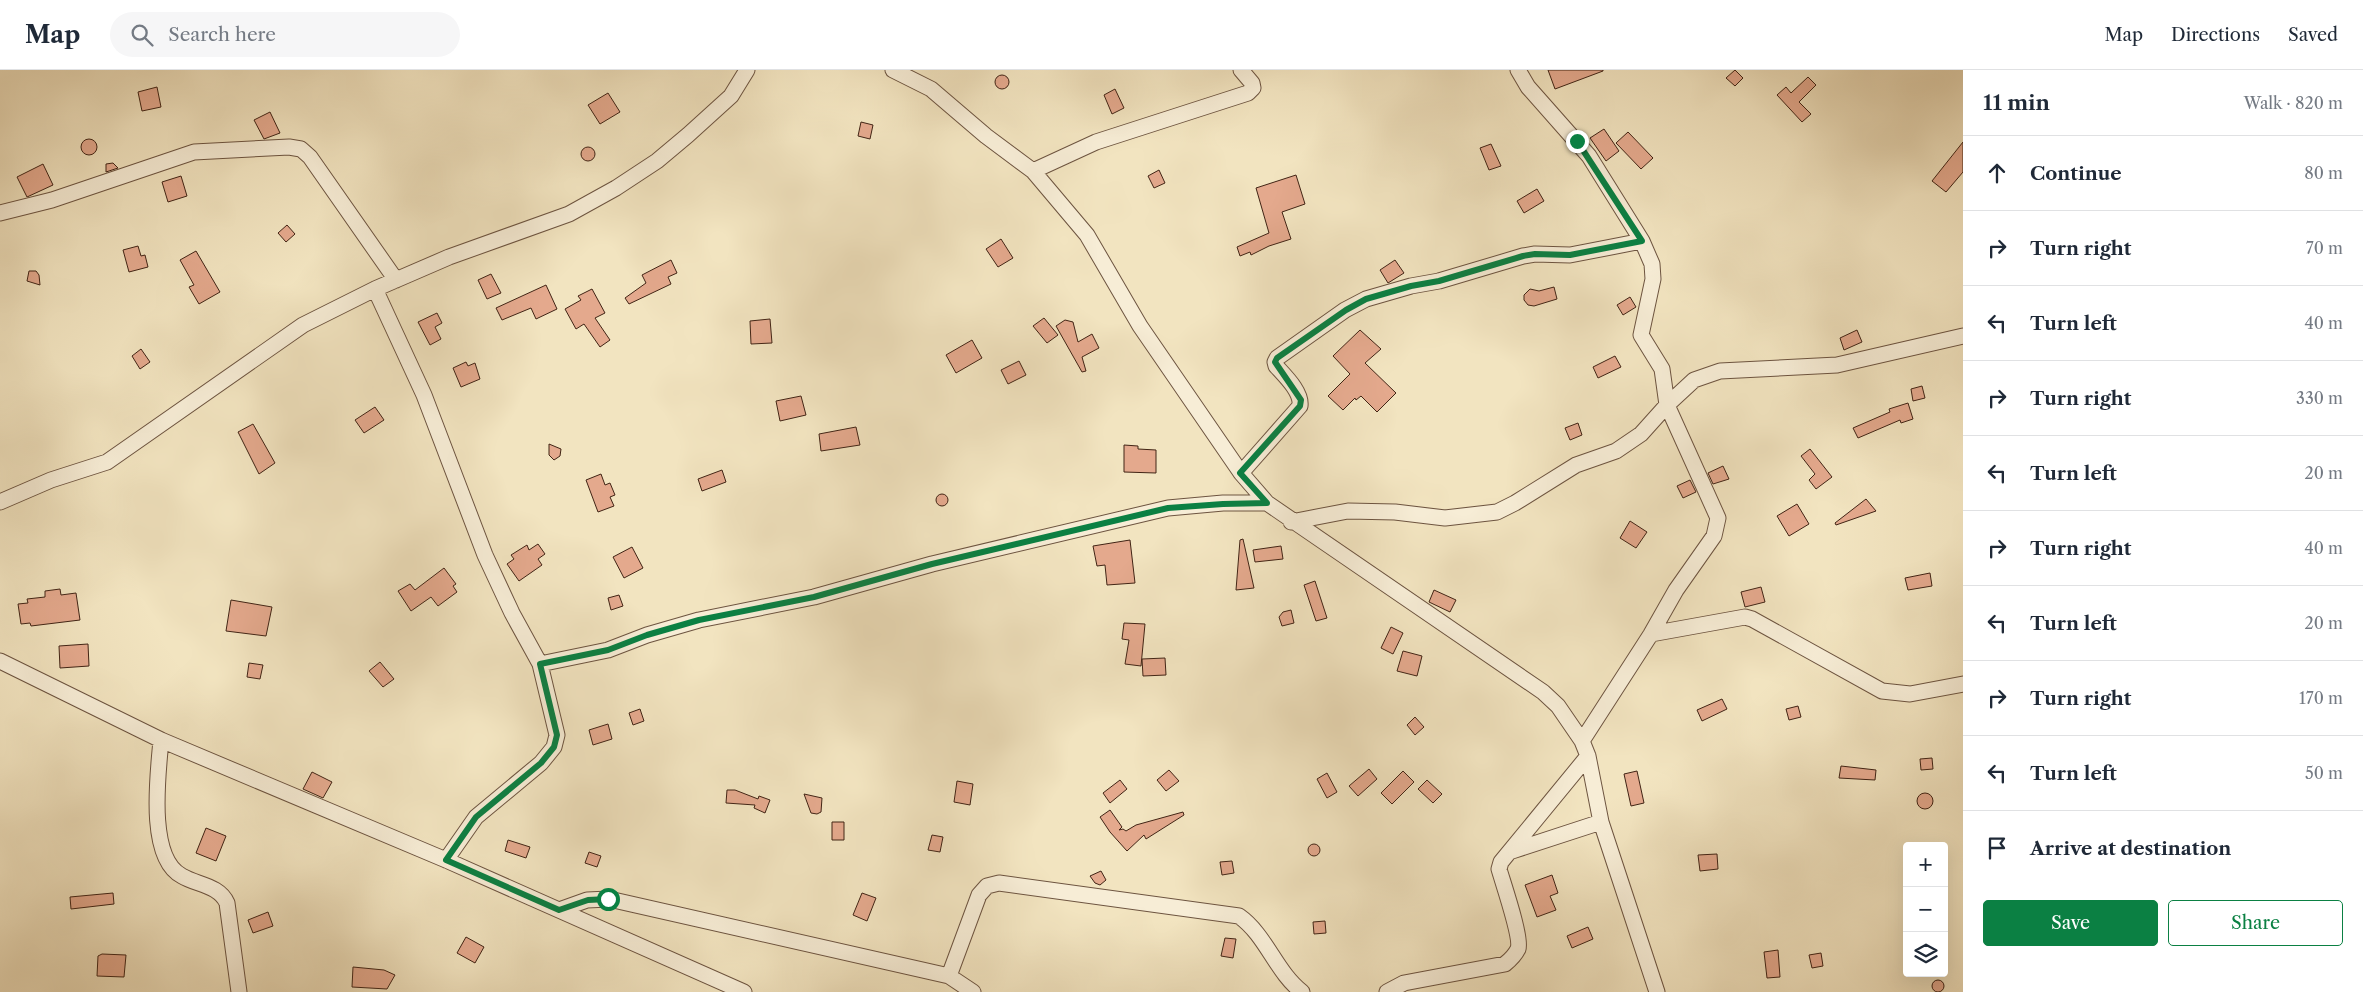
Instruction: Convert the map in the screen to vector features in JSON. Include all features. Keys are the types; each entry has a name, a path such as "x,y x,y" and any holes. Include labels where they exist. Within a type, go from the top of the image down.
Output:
{"street":[{"path":"0,502 51,480 107,462 302,325 396,280 449,258 569,214 616,188 657,161 688,135 731,96 747,70"},
{"path":"893,70 931,89 986,136 1033,171 1087,236 1140,326 1240,473 1267,503 1291,522 1543,692 1558,706 1582,740 1588,756 1601,822 1657,992"},
{"path":"1033,171 1096,142 1248,93 1253,88 1252,83 1241,70"},
{"path":"1518,70 1528,88 1589,156 1642,241 1652,264 1653,279 1641,335 1662,369 1667,404 1718,518 1714,536 1676,590 1651,634 1582,740"},
{"path":"0,213 52,200 194,152 289,147 301,150 310,157 396,280"},
{"path":"1240,473 1300,406 1301,400 1298,394 1275,362 1277,358 1346,310 1366,299 1411,286 1439,281 1523,256 1535,254 1570,255 1642,241"},
{"path":"375,289 424,395 485,556 512,613 540,664 557,735 554,747 541,763 476,817 446,860"},
{"path":"1291,522 1348,511 1395,512 1445,518 1497,512 1576,465 1616,451 1641,434 1667,404 1694,380 1720,370 1837,365 1963,336"},
{"path":"540,664 608,650 647,635 699,620 814,597 941,562 1168,508 1267,503"},
{"path":"1651,634 1744,618 1752,620 1882,691 1910,694 1963,684"},
{"path":"0,661 161,740 446,860 559,910 712,986 744,992"},
{"path":"161,740 157,796 163,853 169,866 181,876 216,890 224,896 227,903 240,992"},
{"path":"1387,992 1404,983 1505,964 1512,957 1518,948 1515,925 1499,869 1501,862 1512,851 1588,756"},
{"path":"1512,851 1601,822"},
{"path":"949,976 979,895 987,886 999,883 1239,916 1253,928 1289,978 1302,992"},
{"path":"559,910 588,900 608,899 949,976 973,992"}],"building":[{"path":"1548,70 1603,70 1603,71 1555,89"},
{"path":"1735,70 1743,78 1735,86 1726,78"},
{"path":"1002,75 1007,77 1009,82 1007,87 1002,89 997,87 995,82 997,77"},
{"path":"1808,77 1816,85 1799,102 1811,114 1802,122 1777,95 1786,87 1791,93"},
{"path":"157,87 161,107 142,111 138,92"},
{"path":"1115,89 1124,108 1112,114 1104,95"},
{"path":"608,93 620,112 600,124 588,105"},
{"path":"270,112 280,133 264,139 254,120"},
{"path":"861,122 873,125 870,139 858,136"},
{"path":"1604,129 1619,151 1606,161 1590,138"},
{"path":"1628,132 1653,158 1641,169 1616,143"},
{"path":"89,139 95,141 97,147 95,153 89,155 83,153 81,147 83,141"},
{"path":"1963,142 1963,172 1946,192 1932,181"},
{"path":"1491,144 1501,166 1489,170 1480,148"},
{"path":"585,147 591,147 595,154 591,161 585,161 581,157 581,151"},
{"path":"113,163 118,168 106,172 106,164"},
{"path":"43,164 53,185 27,197 17,177"},
{"path":"1159,170 1165,183 1154,188 1148,176"},
{"path":"1296,175 1305,204 1282,212 1291,239 1269,246 1251,255 1250,252 1240,256 1237,247 1269,233 1256,188"},
{"path":"181,176 187,196 168,202 162,182"},
{"path":"1537,189 1544,201 1524,213 1517,201"},
{"path":"287,225 295,234 286,242 278,233"},
{"path":"1001,239 1013,258 998,267 986,249"},
{"path":"138,246 141,256 145,255 148,267 129,272 123,250"},
{"path":"196,251 220,292 199,304 189,287 194,285 180,260"},
{"path":"671,260 677,273 668,277 671,284 629,304 625,298 646,283 642,275"},
{"path":"1395,260 1404,273 1388,283 1380,270"},
{"path":"29,271 36,271 39,275 40,285 27,281"},
{"path":"491,274 501,293 487,299 478,280"},
{"path":"546,285 557,309 536,319 531,308 502,320 496,308"},
{"path":"1554,287 1557,299 1534,306 1528,305 1524,300 1524,295 1530,289 1539,291"},
{"path":"592,289 605,313 595,318 610,340 600,347 584,324 576,329 565,309 581,300 578,296"},
{"path":"1630,297 1636,307 1623,315 1617,305"},
{"path":"437,313 442,323 435,327 441,339 430,345 418,322"},
{"path":"1044,318 1058,335 1047,343 1033,326"},
{"path":"770,319 772,343 751,344 750,321"},
{"path":"1065,320 1073,322 1078,342 1092,334 1099,348 1082,357 1086,371 1082,372 1056,326"},
{"path":"1360,330 1381,349 1365,363 1396,393 1377,412 1361,396 1356,400 1355,398 1343,410 1328,396 1350,374 1333,356"},
{"path":"1857,330 1862,342 1844,350 1840,338"},
{"path":"972,340 982,358 956,373 946,355"},
{"path":"141,349 150,362 140,369 132,356"},
{"path":"1615,356 1621,367 1598,378 1593,367"},
{"path":"1019,361 1026,375 1008,384 1001,370"},
{"path":"466,362 468,366 475,363 480,379 461,387 453,368"},
{"path":"1922,386 1925,398 1913,401 1911,389"},
{"path":"801,396 806,415 780,421 776,401"},
{"path":"1908,403 1913,419 1901,423 1900,420 1858,438 1853,428 1890,412 1889,409"},
{"path":"375,407 384,420 364,433 355,420"},
{"path":"1578,423 1582,435 1570,440 1565,428"},
{"path":"253,424 275,463 259,474 238,432"},
{"path":"856,427 860,445 821,451 819,434"},
{"path":"549,444 561,449 560,456 554,460 549,455"},
{"path":"1124,445 1138,446 1138,449 1156,450 1156,473 1124,472"},
{"path":"1810,449 1832,477 1816,489 1809,480 1815,474 1801,456"},
{"path":"1723,466 1729,479 1713,484 1708,473"},
{"path":"722,470 726,482 702,491 698,479"},
{"path":"601,474 605,485 610,483 615,495 610,497 614,506 598,512 586,480"},
{"path":"1690,480 1696,492 1683,498 1677,486"},
{"path":"940,494 944,494 948,500 944,506 940,506 936,502 936,498"},
{"path":"1866,499 1876,511 1836,525 1835,523"},
{"path":"1797,504 1809,524 1789,536 1777,516"},
{"path":"1630,521 1647,532 1636,548 1620,538"},
{"path":"1243,539 1254,588 1236,590 1240,540"},
{"path":"1130,540 1135,583 1107,585 1105,565 1097,566 1093,546"},
{"path":"538,544 545,554 538,559 542,565 519,581 507,564 514,559 511,555 527,545 529,550"},
{"path":"1281,546 1283,559 1255,562 1253,550"},
{"path":"632,547 643,568 624,578 613,557"},
{"path":"444,568 456,584 453,586 457,592 438,606 431,597 411,611 398,591 410,584 415,590"},
{"path":"1930,573 1932,586 1908,590 1905,578"},
{"path":"1315,581 1327,618 1316,621 1304,585"},
{"path":"1761,587 1765,602 1745,607 1741,592"},
{"path":"60,589 61,595 76,593 80,620 31,626 30,623 21,624 18,604 28,603 27,599 45,597 45,591"},
{"path":"1434,590 1456,600 1450,612 1429,602"},
{"path":"619,595 623,606 611,610 608,598"},
{"path":"231,600 272,607 266,636 226,631"},
{"path":"1291,610 1294,623 1282,626 1279,617 1283,612"},
{"path":"1124,623 1145,624 1141,666 1125,664 1129,640 1122,639"},
{"path":"1391,627 1403,633 1393,654 1381,648"},
{"path":"88,644 89,666 60,668 59,646"},
{"path":"1403,651 1422,656 1417,676 1397,671"},
{"path":"1165,658 1166,675 1143,676 1142,659"},
{"path":"380,662 394,679 383,687 369,671"},
{"path":"249,663 263,665 260,679 247,677"},
{"path":"1722,699 1727,709 1702,721 1697,710"},
{"path":"1798,706 1801,717 1789,720 1786,709"},
{"path":"640,709 644,721 633,725 629,713"},
{"path":"1415,717 1424,727 1415,735 1407,725"},
{"path":"608,724 612,739 593,745 589,730"},
{"path":"1932,758 1933,769 1921,770 1920,759"},
{"path":"1841,766 1876,770 1875,780 1839,778"},
{"path":"1369,769 1377,779 1358,796 1349,786"},
{"path":"1169,770 1179,781 1166,791 1157,780"},
{"path":"1403,771 1414,782 1392,804 1381,793"},
{"path":"1637,771 1644,803 1631,806 1624,774"},
{"path":"312,772 332,782 323,798 303,789"},
{"path":"1327,773 1337,792 1327,798 1317,779"},
{"path":"1120,780 1127,789 1110,803 1103,793"},
{"path":"1427,780 1442,794 1433,803 1418,789"},
{"path":"957,781 973,784 970,805 954,802"},
{"path":"727,790 735,790 758,799 759,796 770,800 765,813 754,808 755,805 726,803"},
{"path":"1925,793 1933,801 1925,809 1917,801"},
{"path":"804,794 822,798 821,812 817,814 811,813"},
{"path":"1110,810 1122,827 1119,830 1123,829 1126,831 1136,825 1183,812 1184,815 1146,839 1144,835 1127,851 1100,817"},
{"path":"832,822 844,822 844,840 832,840"},
{"path":"206,828 226,836 216,861 196,853"},
{"path":"932,835 943,837 940,852 928,850"},
{"path":"508,840 530,847 526,858 505,851"},
{"path":"1312,844 1316,844 1320,850 1316,856 1312,856 1308,852 1308,848"},
{"path":"589,852 601,856 597,867 585,863"},
{"path":"1717,854 1718,869 1700,871 1698,855"},
{"path":"1232,861 1234,873 1222,875 1220,862"},
{"path":"1101,871 1106,880 1100,885 1095,883 1090,876"},
{"path":"1552,875 1558,893 1550,896 1556,910 1537,917 1525,885"},
{"path":"113,893 114,904 71,909 70,897"},
{"path":"862,893 876,898 867,921 853,915"},
{"path":"268,912 273,926 253,933 248,920"},
{"path":"1325,921 1326,933 1314,934 1313,922"},
{"path":"1588,927 1593,939 1572,948 1567,936"},
{"path":"466,937 484,947 475,963 457,953"},
{"path":"1225,938 1236,939 1233,958 1221,956"},
{"path":"1778,950 1780,977 1767,978 1764,952"},
{"path":"1821,953 1823,966 1812,968 1809,955"},
{"path":"102,954 126,955 124,977 97,976 98,956"},
{"path":"353,967 384,970 395,975 387,989 352,987"},
{"path":"1936,980 1940,980 1944,986 1940,992 1936,992 1932,988 1932,984"}],"route":[{"path":"608,899 588,900 559,910 446,860 466,828 476,817 541,763 554,747 557,735 540,664 608,650 647,635 699,620 814,597 932,564 1086,526 1168,508 1267,503 1240,473 1300,406 1301,400 1298,394 1276,366 1277,358 1346,310 1366,299 1426,282 1439,281 1523,256 1535,254 1570,255 1642,241 1589,156 1577,141"}]}
